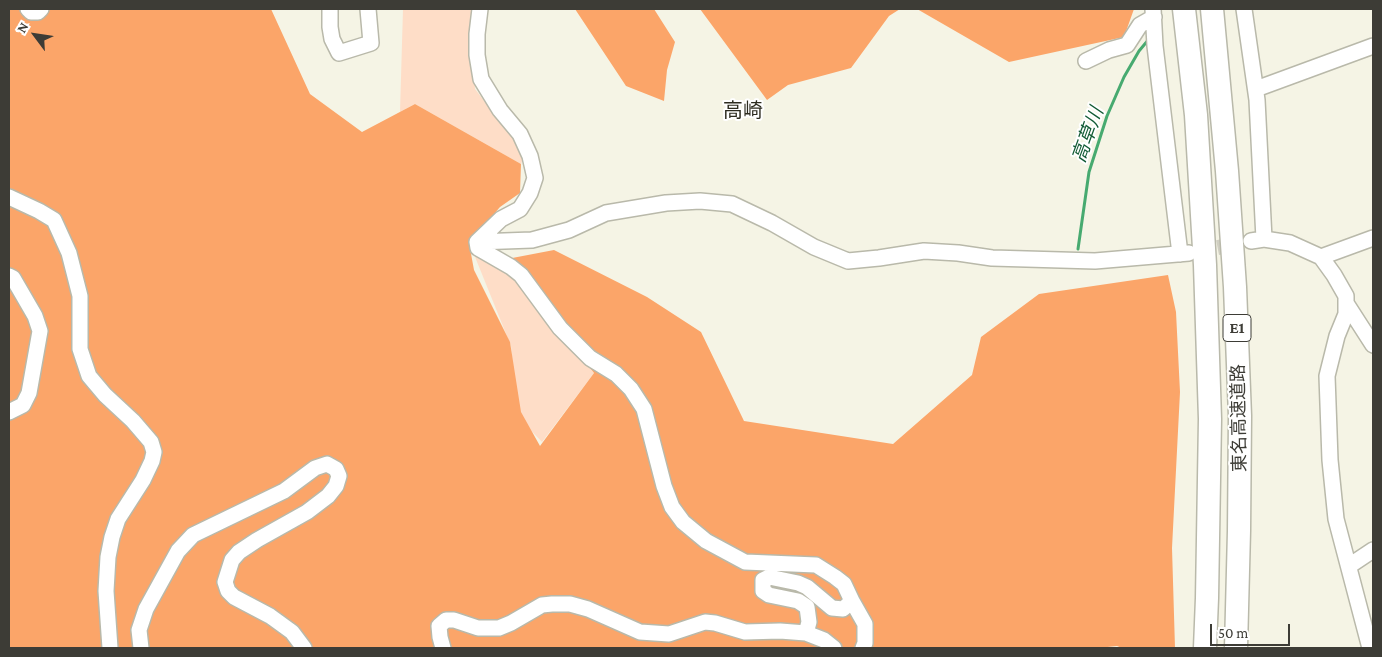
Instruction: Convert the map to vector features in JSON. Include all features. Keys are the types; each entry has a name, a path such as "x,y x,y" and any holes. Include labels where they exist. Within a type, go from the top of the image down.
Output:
{"highway":[{"name":"東名高速道路","path":"1184,9 1196,115 1210,419 1205,648"},
{"name":"東名高速道路","path":"1212,9 1227,171 1236,307 1240,425 1236,648"}],"street":[{"path":"28,9 31,12 38,12 41,9"},
{"path":"330,9 332,39 339,53 371,43 368,9"},
{"path":"477,242 501,219 520,209 530,193 535,178 530,156 520,134 500,110 481,79 477,55 480,9"},
{"path":"1244,9 1256,89 1258,240 1290,243 1321,257 1346,296 1346,314 1337,336 1327,376 1330,460 1336,519 1370,639"},
{"path":"477,242 532,240 569,230 606,213 666,203 700,201 732,204 780,227 814,247 848,261 924,251 992,258 1095,262 1185,254 1155,46 1153,13"},
{"path":"1086,61 1109,50 1127,45 1140,25 1153,13"},
{"path":"1256,89 1373,46"},
{"path":"9,197 39,210 54,220 68,253 80,296 80,349 89,376 105,396 151,442 154,452 143,480 118,519 112,537 108,558 106,591 110,648"},
{"path":"1321,257 1373,238"},
{"path":"477,242 478,248 511,267 520,275 560,328 590,358 616,374 631,389 644,409 664,486 672,507 683,522 706,542 746,562 816,565 836,577 844,584 865,624 866,643 863,648"},
{"path":"9,276 13,278 28,302 40,332 29,394 23,405 9,412"},
{"path":"1346,302 1373,345"},
{"path":"140,648 139,630 146,609 178,551 193,535 284,491 315,468 327,464 336,469 339,476 336,486 328,496 307,512 256,540 239,552 232,560 225,582 228,591 234,597 292,632 304,648"},
{"path":"1349,566 1373,550"},
{"path":"806,633 809,622 807,607 798,601 769,595 763,590 763,580 769,577 798,583 807,587 832,608 842,609 852,601"},
{"path":"443,648 439,626 446,620 454,620 478,628 499,628 542,605 552,604 570,604 640,632 669,634 705,622 716,623 746,632 780,631 806,633 824,640 834,648"}],"shaded area":[{"path":"9,9 271,9 310,94 362,132 415,104 521,164 520,193 500,207 469,243 474,270 510,342 521,412 540,446 594,373 507,259 554,250 647,297 701,332 744,421 893,444 972,375 981,337 1039,294 1168,275 1176,312 1180,392 1172,548 1175,648 1122,648 1117,646 1098,648 9,648"},
{"path":"403,9 471,9 475,89 525,154 521,164 415,104 400,112"},
{"path":"575,9 654,9 675,42 667,70 664,101 626,86"},
{"path":"700,9 900,9 889,16 851,68 788,85 767,100"},
{"path":"917,9 1134,9 1124,37 1009,62"},
{"path":"469,242 529,287 594,373 542,442 518,417 511,346"}],"waterway":[{"name":"高草川","path":"1078,249 1089,172 1107,116 1124,77 1139,51 1149,39"}],"tunnel":[{"path":"1195,252 1241,243"}],"district":[{"name":"高崎","path":"743,111"}]}
